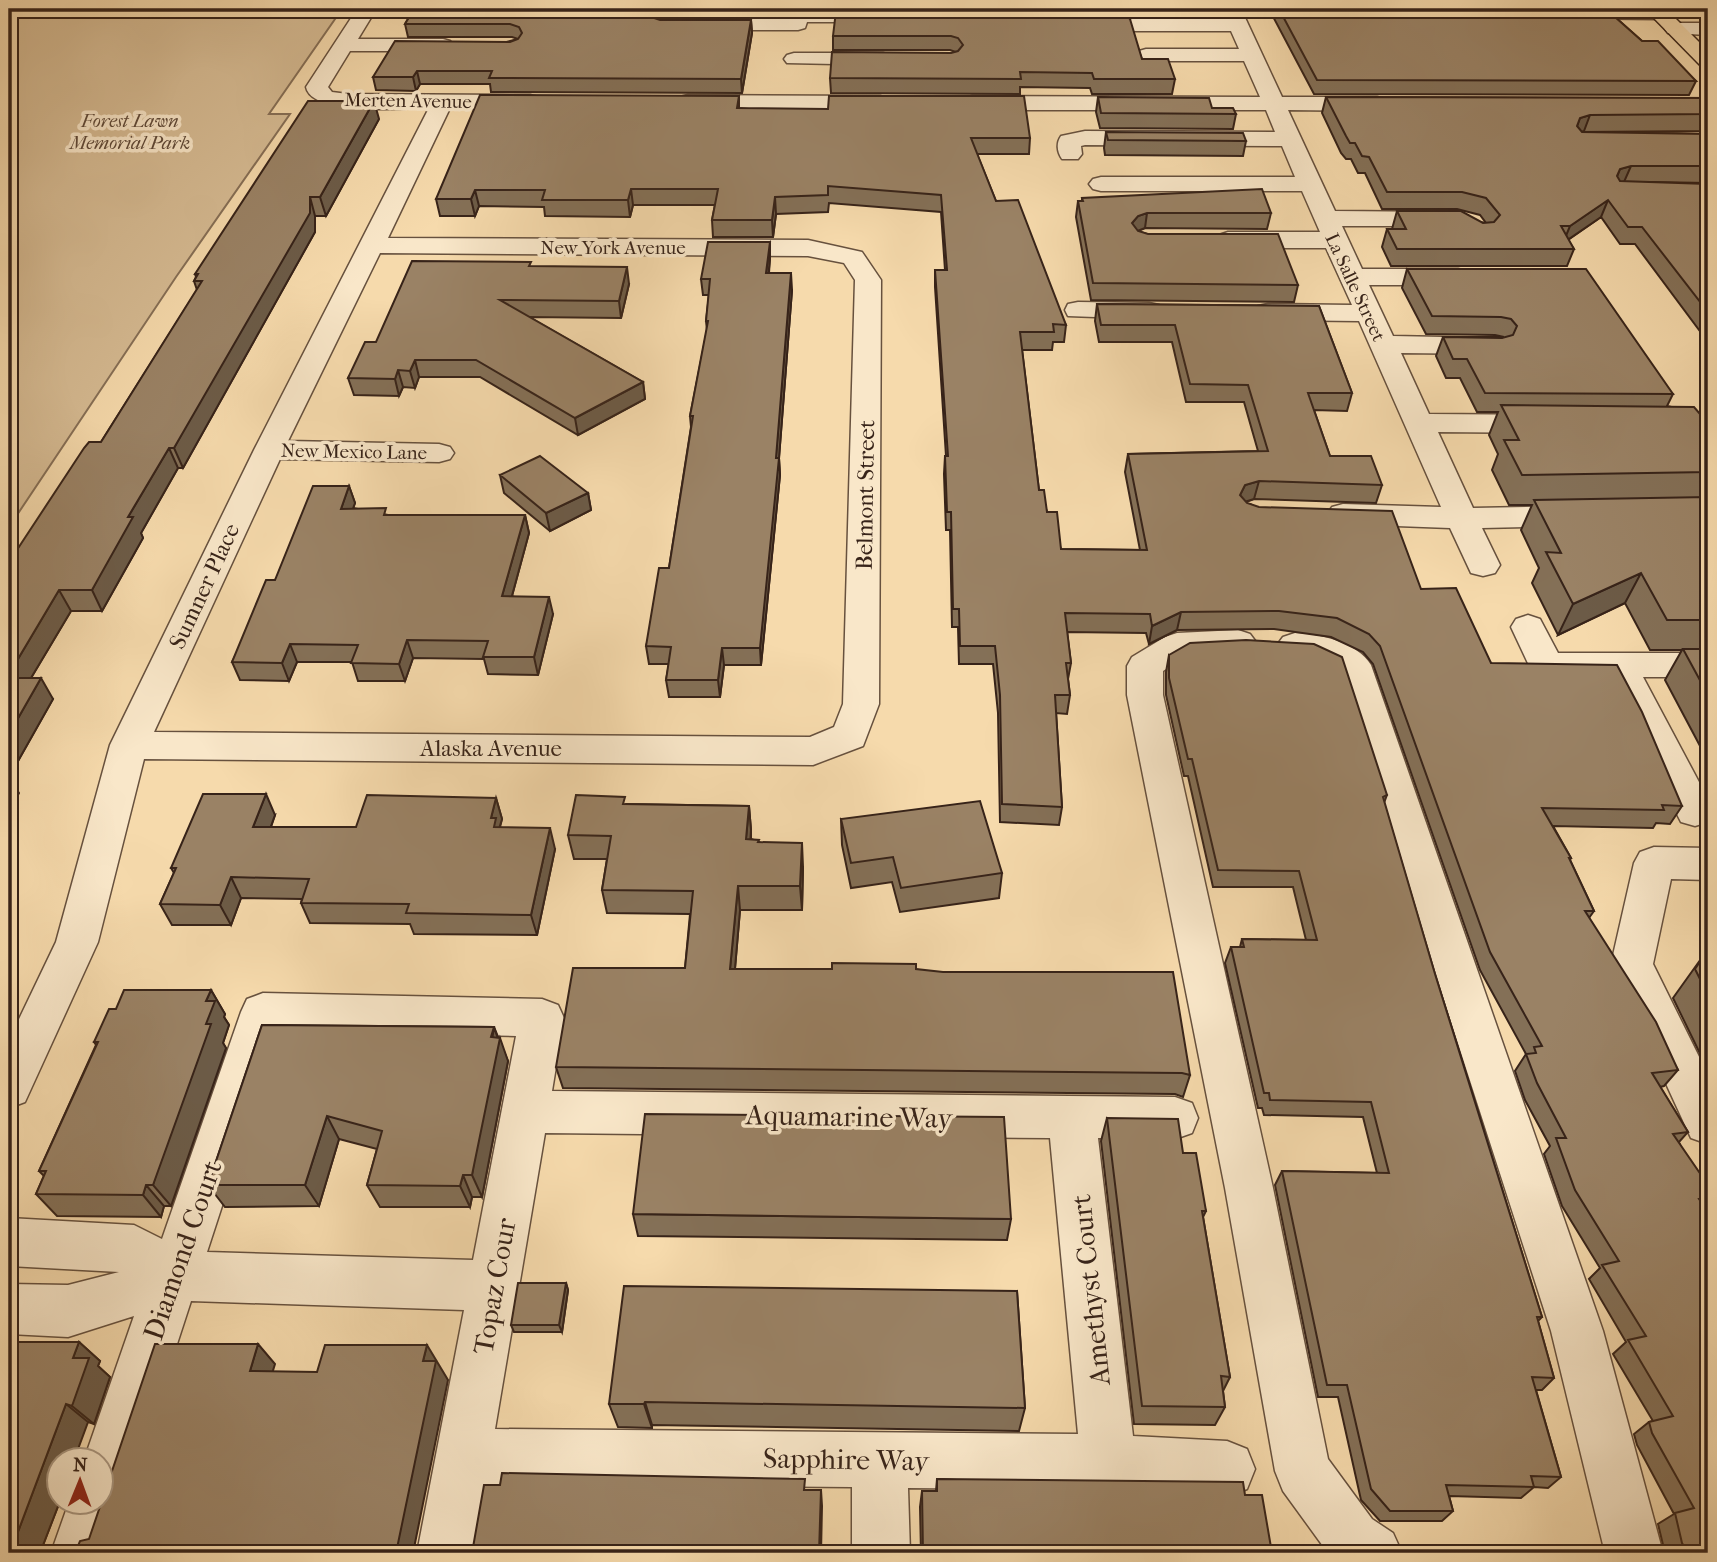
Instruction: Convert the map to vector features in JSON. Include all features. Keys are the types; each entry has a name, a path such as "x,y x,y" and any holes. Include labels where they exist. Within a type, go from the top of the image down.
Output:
{"main road":[{"path":"1689,9 1708,28"},
{"path":"1657,11 1708,62"}],"street":[{"path":"9,16 16,9"},
{"path":"344,45 367,9 484,9"},
{"path":"1536,12 1657,11"},
{"path":"789,102 799,16"},
{"path":"675,24 799,16 912,17"},
{"path":"1132,25 1234,17"},
{"name":"La Salle Street","path":"1234,17 1483,565"},
{"path":"1675,29 1708,28"},
{"path":"344,45 460,46"},
{"name":"Merten Avenue","path":"344,45 317,87 317,92 325,97 348,101 554,102"},
{"path":"1146,55 1251,55"},
{"path":"794,59 898,59"},
{"name":"Sumner Place","path":"9,1088 77,942 129,745 269,450 443,102"},
{"path":"664,102 899,103"},
{"path":"954,103 1394,104"},
{"path":"1070,154 1069,141 1085,138 1288,139"},
{"path":"1101,184 1309,184"},
{"path":"1200,240 1456,219 1469,222"},
{"name":"New York Avenue","path":"371,245 808,248 853,257"},
{"name":"Belmont Street","path":"850,736 861,705 868,280 853,257"},
{"path":"1351,277 1484,276"},
{"path":"1078,310 1174,311"},
{"path":"1242,312 1368,313"},
{"path":"1382,344 1494,346"},
{"path":"1419,423 1579,424"},
{"name":"New Mexico Lane","path":"269,450 439,453"},
{"path":"1319,514 1462,518 1613,516"},
{"path":"1528,627 1546,665 1708,665"},
{"path":"1373,1553 1352,1539 1303,1471 1249,1188 1145,695 1146,666 1177,645 1241,642 1315,646 1353,665 1577,1331 1634,1553"},
{"path":"1619,665 1695,811"},
{"name":"Alaska Avenue","path":"129,745 813,751 850,736"},
{"path":"1708,863 1654,863 1632,964 1708,1123"},
{"name":"Diamond Court","path":"116,1446 263,1012 542,1018"},
{"name":"Topaz Cour","path":"446,1553 542,1018"},
{"name":"Aquamarine Way","path":"524,1112 1175,1118"},
{"name":"Amethyst Court","path":"1072,1118 1108,1462"},
{"path":"9,1242 134,1248 172,1276"},
{"path":"9,1309 68,1311 115,1299 172,1276 494,1286"},
{"name":"Sapphire Way","path":"464,1456 1108,1462 1227,1469"},
{"path":"879,1459 881,1553"},
{"path":"80,1553 93,1516"}],"green space":[{"name":"Forest Lawn Memorial Park","path":"9,9 342,9 269,114 290,114 176,277 9,527"}],"building":[{"path":"414,9 649,9 647,11 651,17 660,20 751,20 741,79 489,78 492,71 417,71 413,77 373,77 395,41 510,42 518,39 522,33 519,27 510,24 405,24"},
{"path":"921,9 1123,9 1121,11 1130,19 1142,59 1168,59 1175,79 1094,79 1092,73 1020,72 1021,79 830,78 832,52 958,51 963,45 958,38 951,36 833,36 836,11 912,12"},
{"path":"1279,9 1606,9 1642,41 1658,41 1696,81 1317,80"},
{"path":"480,95 739,96 737,108 828,109 829,96 1024,96 1030,138 971,138 996,201 1018,200 1066,325 1053,324 1054,332 1020,332 1039,490 1044,490 1047,512 1057,512 1061,549 1147,550 1128,454 1268,451 1248,385 1190,384 1175,325 1101,325 1097,304 1319,306 1352,393 1308,393 1330,456 1371,456 1382,485 1259,481 1245,485 1240,495 1247,503 1259,507 1392,511 1421,589 1456,588 1491,663 1617,665 1642,712 1682,806 1662,805 1664,810 1542,808 1571,858 1594,911 1585,911 1656,1022 1678,1070 1652,1073 1688,1132 1673,1134 1708,1185 1708,1197 1699,1199 1708,1212 1708,1553 1688,1553 1682,1543 1675,1513 1694,1508 1652,1433 1649,1422 1673,1416 1628,1340 1646,1336 1602,1265 1619,1261 1575,1190 1556,1138 1566,1138 1537,1083 1526,1054 1536,1053 1534,1047 1542,1046 1490,952 1380,646 1369,634 1337,618 1279,611 1181,612 1152,626 1150,614 1065,613 1071,663 1066,663 1070,695 1055,695 1062,807 1002,804 1000,695 995,646 960,646 959,609 953,609 951,512 947,512 945,456 948,456 935,270 947,270 941,195 828,186 828,195 775,197 772,220 712,220 718,189 631,189 628,200 542,200 545,190 475,190 471,199 436,199"},
{"path":"1098,97 1209,98 1212,108 1233,108 1236,114 1101,113"},
{"path":"1326,97 1708,98 1708,114 1590,115 1580,118 1577,126 1582,132 1708,134 1708,166 1631,166 1620,169 1617,176 1620,181 1708,184 1708,312 1642,227 1628,227 1608,200 1570,226 1561,226 1574,249 1397,249 1387,229 1406,229 1397,211 1461,211 1483,223 1494,222 1500,215 1486,198 1462,192 1387,192 1369,157 1362,156 1355,143 1350,143"},
{"path":"308,101 374,101 320,197 310,197 310,213 174,448 169,448 128,517 133,517 92,590 59,590 9,674 9,562 84,448 89,442 101,442 202,281 194,281 198,274 195,274"},
{"path":"1106,132 1243,133 1246,141 1108,140"},
{"path":"1262,189 1271,213 1147,213 1138,216 1132,223 1138,231 1148,234 1278,234 1298,285 1093,283 1078,201 1083,201 1082,198"},
{"path":"708,242 770,242 766,273 791,273 776,458 779,458 760,648 722,648 718,680 666,680 671,647 646,646 659,568 669,568 693,416 690,416 708,321 710,279 701,279"},
{"path":"412,261 531,262 529,266 627,267 619,301 500,300 643,382 575,418 476,360 415,360 410,371 398,370 395,379 348,378 365,342 376,342"},
{"path":"1407,269 1586,269 1673,394 1485,393 1467,359 1453,359 1443,337 1502,338 1513,335 1517,326 1511,319 1501,317 1432,316"},
{"path":"1501,405 1694,407 1700,414 1708,415 1708,472 1522,475 1504,440 1519,440"},
{"path":"540,456 588,493 546,513 500,475"},
{"path":"313,486 349,486 341,509 386,508 384,515 525,515 502,596 549,597 534,657 483,657 488,641 407,640 399,664 351,663 358,645 290,644 282,663 232,662 266,580 275,580"},
{"path":"1708,497 1708,620 1667,620 1641,573 1573,604 1546,552 1561,553 1534,500"},
{"path":"1246,640 1314,644 1342,657 1387,795 1383,797 1435,974 1542,1317 1537,1317 1554,1378 1532,1377 1561,1477 1531,1476 1534,1487 1446,1485 1453,1511 1390,1511 1371,1489 1347,1385 1327,1385 1282,1171 1389,1173 1371,1102 1270,1100 1269,1093 1264,1093 1231,947 1244,947 1242,939 1317,940 1299,871 1218,870 1192,759 1188,759 1169,678 1169,655 1190,643"},
{"path":"1683,649 1708,649 1708,695"},
{"path":"9,678 41,678 9,734"},
{"path":"203,794 266,794 253,827 356,827 367,795 496,798 491,818 496,818 494,827 550,828 531,915 406,913 409,904 301,903 309,879 231,877 220,905 160,904 176,868 171,868"},
{"path":"576,795 625,797 623,804 749,806 746,839 759,840 758,842 802,843 800,886 738,886 730,969 832,969 832,963 916,964 916,969 943,972 1173,972 1190,1075 556,1067 573,968 685,968 693,891 602,890 611,836 568,835"},
{"path":"980,801 1002,873 901,888 893,857 851,863 841,819"},
{"path":"1708,950 1708,995 1695,969"},
{"path":"124,990 211,990 206,1001 215,1001 206,1024 211,1024 153,1185 146,1185 143,1195 36,1194 46,1171 39,1171 98,1042 94,1042 109,1009 116,1009"},
{"path":"262,1025 494,1027 491,1037 500,1038 472,1175 463,1175 460,1186 367,1185 382,1131 327,1116 305,1185 208,1185"},
{"path":"645,1114 1004,1117 1011,1219 633,1214"},
{"path":"1107,1118 1178,1119 1183,1153 1196,1153 1206,1211 1202,1211 1230,1377 1221,1376 1225,1407 1142,1406"},
{"path":"518,1283 566,1283 559,1325 511,1325"},
{"path":"624,1286 1017,1291 1025,1408 645,1402 609,1404"},
{"path":"9,1342 79,1342 73,1358 89,1358 72,1406 66,1404 50,1446 46,1446 46,1457 9,1553"},
{"path":"155,1344 258,1344 250,1371 317,1372 325,1345 427,1345 423,1361 436,1361 396,1553 75,1553 80,1541 89,1539 97,1516 116,1516 116,1459"},
{"path":"502,1473 805,1479 804,1490 821,1490 819,1553 472,1553 484,1485 500,1485"},
{"path":"937,1479 1243,1482 1245,1495 1262,1495 1272,1553 923,1553 922,1491 937,1491"}]}
